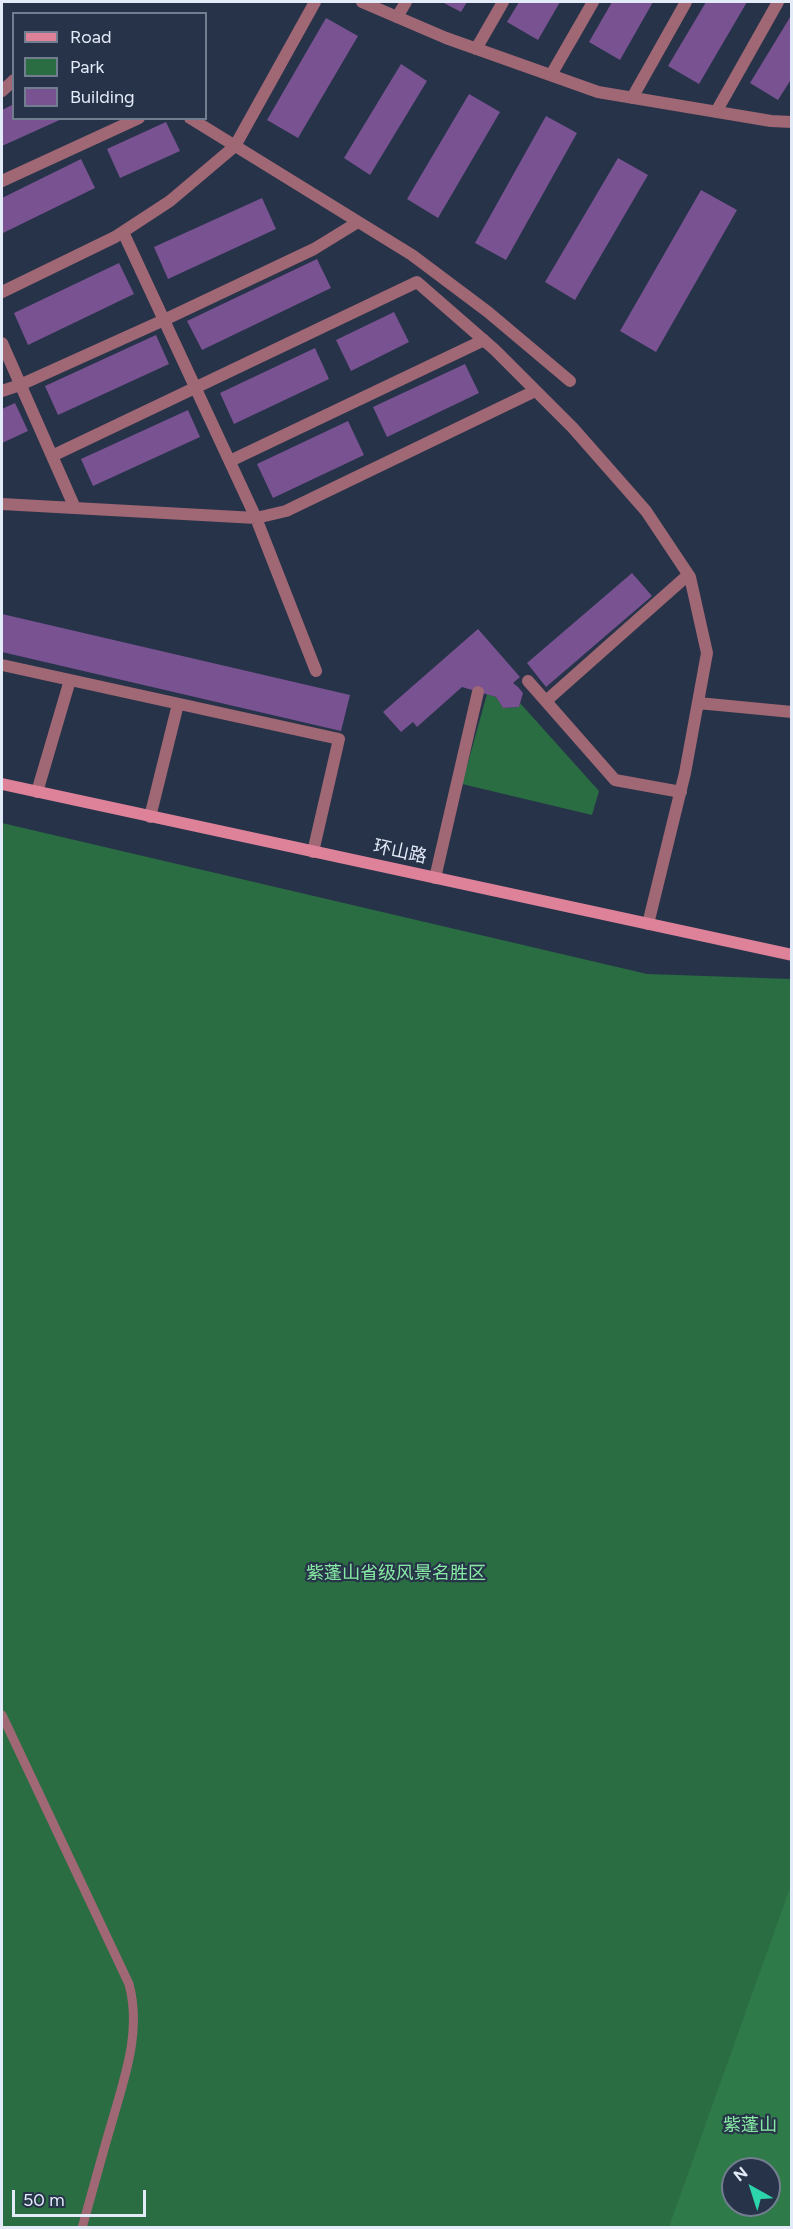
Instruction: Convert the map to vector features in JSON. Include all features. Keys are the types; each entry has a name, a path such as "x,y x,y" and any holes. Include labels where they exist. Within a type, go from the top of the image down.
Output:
{"main road":[{"name":"环山路","path":"2,784 792,954"}],"street":[{"path":"2,292 123,232 170,201 235,146 315,2"},
{"path":"362,2 476,49 598,92 771,121 792,122"},
{"path":"397,17 406,2"},
{"path":"476,49 503,2"},
{"path":"551,75 593,2"},
{"path":"632,98 686,2"},
{"path":"716,112 778,2"},
{"path":"2,181 136,120"},
{"path":"193,120 412,255 488,312 570,381"},
{"path":"2,391 164,320 314,249 358,222"},
{"path":"123,232 256,518 316,671"},
{"path":"52,456 417,282 484,340 573,428 646,511 688,575 707,654 681,792 648,924"},
{"path":"230,461 484,340"},
{"path":"2,343 75,508"},
{"path":"2,504 256,518 286,511 536,392"},
{"path":"546,701 688,575"},
{"path":"2,664 339,739 313,852"},
{"path":"37,792 70,680"},
{"path":"528,681 615,780 681,792"},
{"path":"435,878 478,692"},
{"path":"698,703 792,712"},
{"path":"150,817 178,704"}],"lane":[{"path":"2,1715 129,1984 134,2002 135,2022 125,2073 82,2228"}],"green space":[{"path":"487,694 496,697 503,708 519,707 520,703 599,791 592,815 462,784"},
{"name":"紫蓬山省级风景名胜区","path":"2,823 647,974 791,979 791,2227 2,2228"},
{"name":"紫蓬山","path":"791,1885 791,2227 669,2227"}],"building":[{"path":"442,2 467,2 461,12"},
{"path":"519,2 560,2 538,40 507,22"},
{"path":"612,2 653,2 620,60 589,42"},
{"path":"706,2 747,2 699,84 668,66"},
{"path":"792,14 792,78 778,100 750,83"},
{"path":"326,18 358,36 298,138 267,120"},
{"path":"401,64 427,81 370,175 344,158"},
{"path":"469,94 500,112 438,218 407,199"},
{"path":"12,105 12,120 60,120 2,146 2,110"},
{"path":"546,116 577,133 506,260 475,243"},
{"path":"166,122 180,151 120,178 107,149"},
{"path":"618,158 648,175 575,300 545,282"},
{"path":"81,159 95,188 3,233 2,198"},
{"path":"701,190 737,210 656,352 620,331"},
{"path":"262,198 276,229 168,279 154,247"},
{"path":"317,259 331,288 202,350 187,321"},
{"path":"119,263 134,294 28,345 14,313"},
{"path":"394,312 409,342 351,371 336,340"},
{"path":"156,335 169,364 58,415 45,386"},
{"path":"315,348 329,379 234,424 220,393"},
{"path":"465,364 479,393 387,437 373,407"},
{"path":"15,403 28,431 2,443 2,409"},
{"path":"188,410 200,437 93,486 81,459"},
{"path":"348,421 364,455 273,498 257,464"},
{"path":"632,573 652,596 546,687 527,663"},
{"path":"2,614 350,695 341,731 2,652"},
{"path":"478,629 520,677 513,683 523,693 519,707 503,708 496,697 462,687 417,727 413,722 401,732 383,712"}]}
